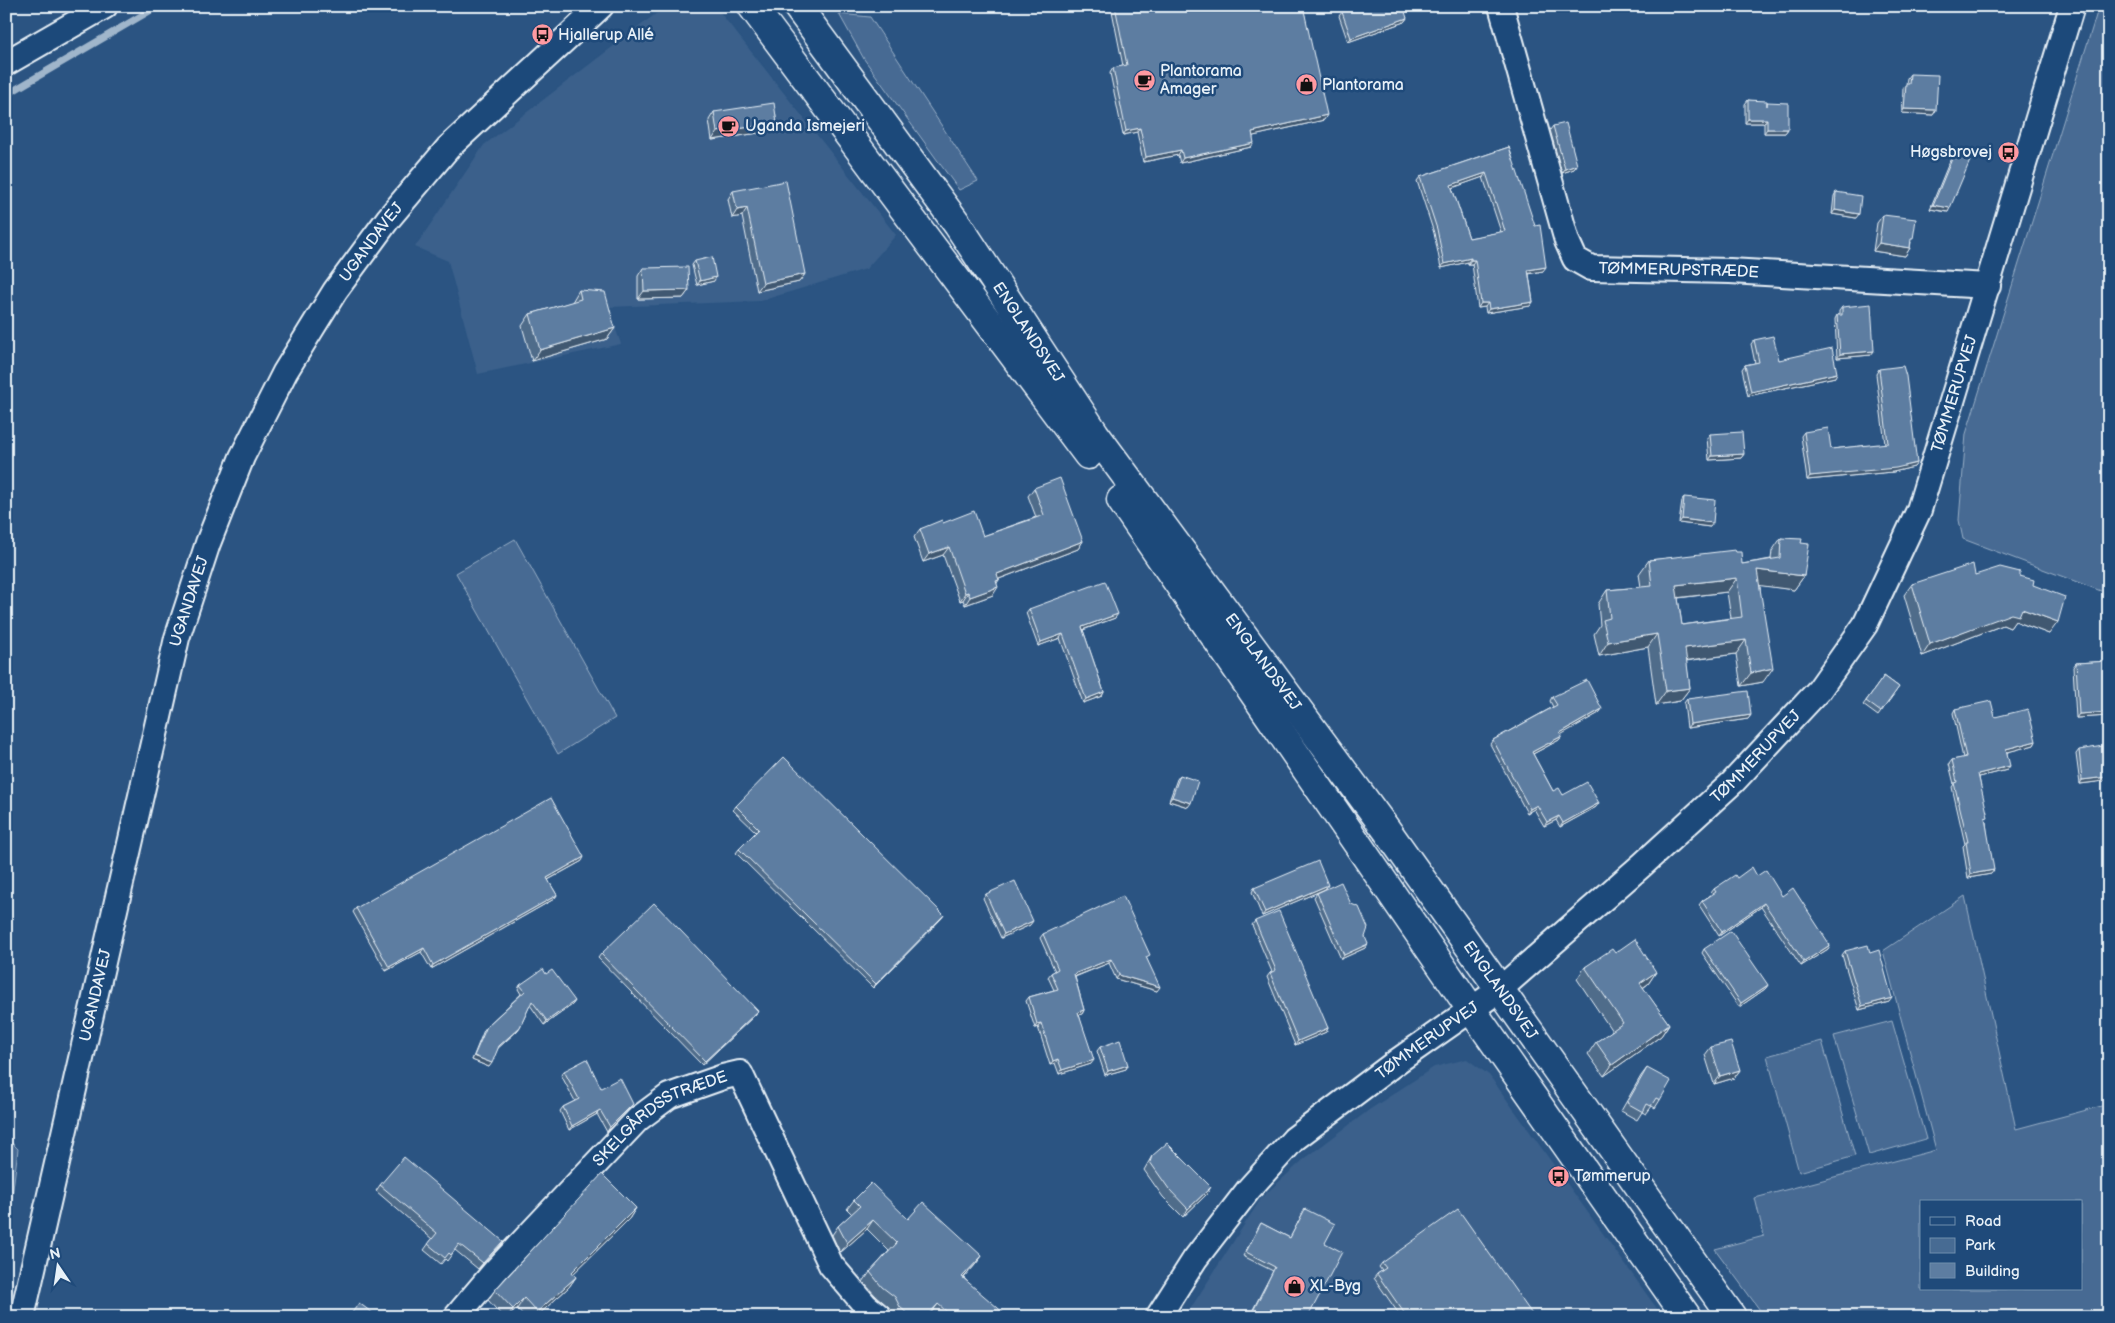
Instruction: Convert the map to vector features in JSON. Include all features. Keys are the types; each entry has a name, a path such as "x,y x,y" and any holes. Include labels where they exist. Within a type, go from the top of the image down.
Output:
{"main road":[{"name":"ENGLANDSVEJ","path":"752,6 1113,488 1471,1010 1687,1317"},
{"name":"ENGLANDSVEJ","path":"797,6 958,225 1095,434 1386,829 1732,1317"}],"street":[{"name":"UGANDAVEJ","path":"22,1317 177,638 208,543 242,457 285,372 325,307 388,219 448,148 601,6"},
{"name":"TØMMERUPSTRÆDE","path":"1500,6 1567,241 1575,260 1591,268 1730,271 1988,286"},
{"name":"TØMMERUPVEJ","path":"1158,1317 1195,1259 1244,1194 1294,1139 1399,1060 1499,990 1642,865 1733,782 1819,690 1865,625 1919,510 2072,6"},
{"path":"6,63 100,8"},
{"name":"SKELGÅRDSSTRÆDE","path":"456,1317 501,1264 638,1119 670,1096 740,1073 831,1265 866,1306 880,1317"}],"shaded area":[{"path":"666,6 715,6 896,235 866,269 760,301 608,307 621,344 478,374 448,261 415,247 484,145"},
{"path":"1467,1059 1489,1075 1663,1317 1185,1317 1262,1197 1303,1160 1369,1110 1434,1067"}],"green space":[{"path":"2099,6 2109,6 2109,594 1963,539 1959,520 1966,434"},
{"path":"839,14 870,17 978,181 959,190 864,59"},
{"path":"515,539 615,718 558,754 456,573"},
{"path":"1965,896 2016,1129 2109,1104 2109,1317 1765,1317 1715,1249 1764,1236 1755,1198 1936,1150 1883,951"},
{"path":"1892,1021 1926,1139 1869,1155 1834,1036"},
{"path":"1822,1041 1855,1156 1799,1172 1767,1056"},
{"path":"6,1137 18,1149 11,1205 6,1211"}],"building":[{"path":"1115,6 1303,6 1327,115 1252,132 1254,143 1183,158 1181,150 1146,157 1140,128 1126,131 1113,68 1127,65"},
{"path":"1356,6 1403,6 1407,18 1351,38 1342,12"},
{"path":"1910,74 1938,75 1936,110 1904,109 1906,84 1909,84"},
{"path":"1748,100 1788,103 1788,129 1767,129 1767,119 1748,119"},
{"path":"774,103 777,123 717,132 714,112"},
{"path":"1566,123 1577,165 1565,169 1553,126"},
{"path":"1509,147 1535,226 1540,225 1546,267 1528,270 1533,302 1489,309 1488,303 1481,303 1475,260 1471,260 1471,258 1444,264 1437,229 1420,177","holes":["1486,173 1505,231 1469,238 1451,185"]},
{"path":"1956,149 1972,156 1950,208 1933,205"},
{"path":"786,181 805,274 763,283 747,208 737,210 733,191"},
{"path":"1836,192 1861,196 1859,214 1835,210"},
{"path":"1883,215 1916,219 1910,248 1879,243"},
{"path":"712,257 716,277 700,281 695,261"},
{"path":"688,267 689,290 644,291 643,268"},
{"path":"579,290 605,292 615,328 540,350 530,314 581,299"},
{"path":"1871,304 1874,351 1840,354 1837,315 1842,315 1842,307"},
{"path":"1773,336 1779,360 1832,348 1837,373 1751,392 1745,365 1759,362 1754,340"},
{"path":"1903,366 1906,376 1917,463 1896,468 1810,476 1804,432 1828,428 1831,449 1888,443 1879,369"},
{"path":"1742,432 1744,454 1712,456 1710,434"},
{"path":"1060,478 1083,541 997,574 999,580 996,581 998,587 970,597 968,592 965,593 949,547 929,554 920,529 942,520 943,523 974,511 983,536 1044,515 1034,488"},
{"path":"1684,497 1715,500 1713,523 1682,519"},
{"path":"1781,538 1802,539 1801,543 1809,544 1804,576 1757,570 1773,668 1751,673 1746,640 1685,648 1690,688 1666,691 1657,634 1608,642 1603,620 1610,618 1607,590 1652,586 1649,560 1735,550 1736,552 1741,552 1742,564 1780,558","holes":["1737,578 1742,617 1682,625 1676,585"]},
{"path":"1973,564 1975,575 2000,567 2020,572 2020,576 2034,580 2033,585 2065,597 2058,622 2022,609 2019,616 2011,614 1930,644 1912,584"},
{"path":"1105,581 1118,614 1082,627 1104,692 1086,699 1063,634 1041,642 1029,609"},
{"path":"2109,661 2109,712 2079,714 2076,663"},
{"path":"1884,676 1899,687 1881,712 1866,701"},
{"path":"1587,680 1602,709 1560,733 1562,736 1532,752 1553,791 1559,788 1563,795 1587,782 1599,803 1563,823 1559,816 1547,822 1537,805 1530,809 1493,740 1557,705 1552,697"},
{"path":"1748,691 1751,715 1690,724 1687,699"},
{"path":"1991,701 1995,717 2028,709 2036,741 2006,749 2010,766 1978,774 1988,817 1985,818 1994,870 1971,874 1966,842 1968,842 1954,783 1957,782 1952,760 1966,757 1955,709"},
{"path":"2103,746 2107,777 2082,780 2079,750"},
{"path":"784,757 944,915 876,984 739,849 759,829 736,806"},
{"path":"1180,775 1198,781 1191,803 1172,797"},
{"path":"551,798 584,857 547,878 557,895 433,965 424,948 389,967 356,908"},
{"path":"1318,861 1328,885 1265,912 1254,888"},
{"path":"1752,867 1757,876 1766,870 1782,896 1793,888 1830,945 1804,962 1764,903 1722,932 1702,901 1716,892 1714,889 1735,875 1737,878"},
{"path":"1015,881 1033,921 1004,934 986,894"},
{"path":"1341,882 1351,904 1359,907 1368,928 1365,937 1368,944 1344,955 1317,893"},
{"path":"1123,896 1150,955 1146,957 1160,987 1119,975 1111,959 1074,974 1084,1010 1078,1012 1094,1060 1062,1070 1058,1059 1053,1061 1041,1023 1037,1024 1029,997 1058,989 1051,973 1058,969 1043,934"},
{"path":"654,903 758,1011 705,1061 601,954"},
{"path":"1279,911 1328,1028 1298,1041 1270,973 1276,970 1255,921"},
{"path":"1731,931 1768,985 1741,1003 1704,949"},
{"path":"1635,939 1656,972 1640,983 1669,1024 1612,1065 1596,1042 1623,1023 1585,967 1612,949 1615,953"},
{"path":"1868,945 1870,953 1879,950 1892,998 1862,1006 1845,951"},
{"path":"543,969 546,974 552,970 575,1001 547,1021 532,1001 520,1027 499,1046 492,1063 474,1056 487,1026 525,991 520,985"},
{"path":"1120,1040 1128,1065 1108,1071 1100,1047"},
{"path":"1731,1042 1740,1070 1720,1076 1711,1047"},
{"path":"587,1059 601,1088 620,1078 633,1104 610,1127 600,1110 572,1126 563,1107 579,1099 564,1071"},
{"path":"1647,1068 1671,1081 1660,1100 1656,1098 1651,1106 1647,1104 1643,1112 1627,1103"},
{"path":"1167,1143 1211,1187 1188,1209 1169,1189 1150,1162 1152,1156"},
{"path":"404,1157 503,1241 483,1263 459,1244 451,1255 449,1253 445,1258 428,1244 437,1233 380,1185"},
{"path":"602,1174 636,1208 572,1272 576,1277 537,1312 524,1298 513,1309 495,1290"},
{"path":"871,1183 908,1219 923,1202 982,1256 962,1277 1005,1314 1003,1317 953,1317 938,1304 926,1317 911,1317 900,1307 895,1297 882,1287 870,1272 897,1243 873,1220 847,1243 838,1226 860,1206 854,1200"},
{"name":"XL-Byg","path":"1305,1209 1335,1224 1325,1243 1342,1252 1308,1317 1250,1317 1275,1267 1246,1252 1261,1223 1290,1238"},
{"path":"1458,1209 1534,1317 1407,1317 1377,1274 1386,1268 1382,1263"},
{"path":"359,1303 378,1317 349,1317"}],"waterway":[{"path":"6,95 158,6"}],"place":[{"name":"Hjallerup Allé","path":"542,35"},
{"name":"Plantorama Amager","path":"1144,80"},
{"name":"Plantorama","path":"1306,85"},
{"name":"Uganda Ismejeri","path":"729,126"},
{"name":"Høgsbrovej","path":"2008,152"},
{"name":"Tømmerup","path":"1558,1176"},
{"name":"XL-Byg","path":"1294,1286"}]}
